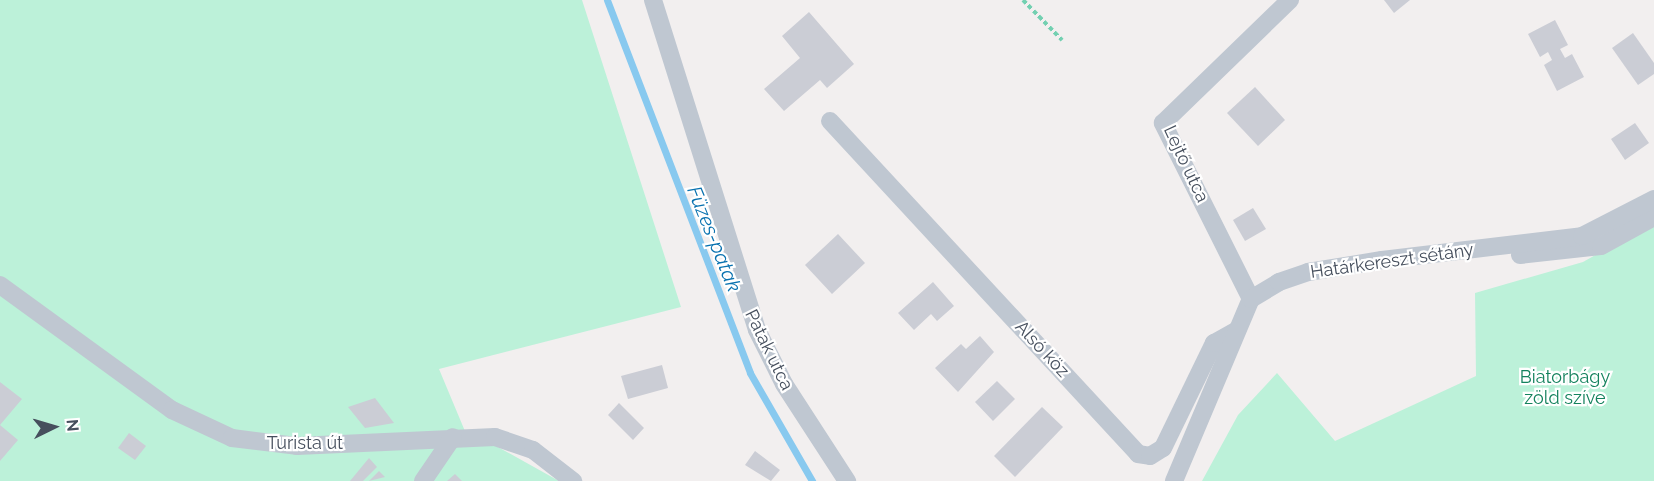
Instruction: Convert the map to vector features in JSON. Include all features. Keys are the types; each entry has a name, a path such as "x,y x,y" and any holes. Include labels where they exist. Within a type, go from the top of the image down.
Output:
{"street":[{"name":"Patak utca","path":"653,0 757,330 784,384 847,481"},
{"name":"Lejtő utca","path":"1251,299 1163,123 1290,0"},
{"name":"Alsó köz","path":"830,121 1138,454 1150,456 1163,448 1214,343 1236,332"},
{"name":"Határkereszt sétány","path":"1251,299 1308,272 1582,236 1654,199"},
{"path":"1476,249 1517,255 1573,252 1601,246 1654,217"},
{"name":"Turista út","path":"0,285 172,410 232,438 297,446 453,437 495,437 532,450 573,481"},
{"path":"1174,481 1251,299"},
{"path":"423,481 453,437"}],"path":[{"path":"1023,0 1062,40"}],"green space":[{"path":"0,0 582,0 681,307 439,369 467,436 489,442 559,481 0,481"},
{"name":"Biatorbágy zöld szíve","path":"1654,222 1654,481 1202,481 1238,415 1277,373 1335,441 1476,376 1475,293 1583,262"}],"building":[{"path":"1384,0 1410,0 1394,13"},
{"path":"809,12 854,64 827,88 820,80 784,111 764,89 800,58 782,36"},
{"path":"1555,20 1568,45 1560,49 1565,58 1572,54 1584,77 1557,91 1544,65 1552,60 1548,52 1540,57 1528,34"},
{"path":"1633,33 1654,63 1654,74 1638,85 1612,48"},
{"path":"1255,87 1285,120 1258,146 1227,113"},
{"path":"1635,123 1649,143 1625,160 1611,139"},
{"path":"1253,208 1266,229 1245,241 1233,220"},
{"path":"838,234 865,263 832,294 805,265"},
{"path":"933,282 954,306 937,321 931,314 914,330 898,313"},
{"path":"980,336 994,352 958,392 935,368 961,344 966,349"},
{"path":"662,365 668,388 628,399 621,376"},
{"path":"997,381 1015,399 993,421 975,402"},
{"path":"0,382 22,399 0,425"},
{"path":"375,398 394,423 365,428 348,407"},
{"path":"619,403 644,428 633,440 608,415"},
{"path":"1042,407 1063,427 1015,477 994,456"},
{"path":"0,425 18,440 0,461"},
{"path":"129,433 146,446 135,460 118,448"},
{"path":"755,451 780,470 771,481 745,465"},
{"path":"369,458 377,467 363,481 350,481"},
{"path":"379,471 385,477 369,481"},
{"path":"455,474 462,481 447,481"}],"waterway":[{"name":"Füzes-patak","path":"607,0 750,373 812,481"}]}
